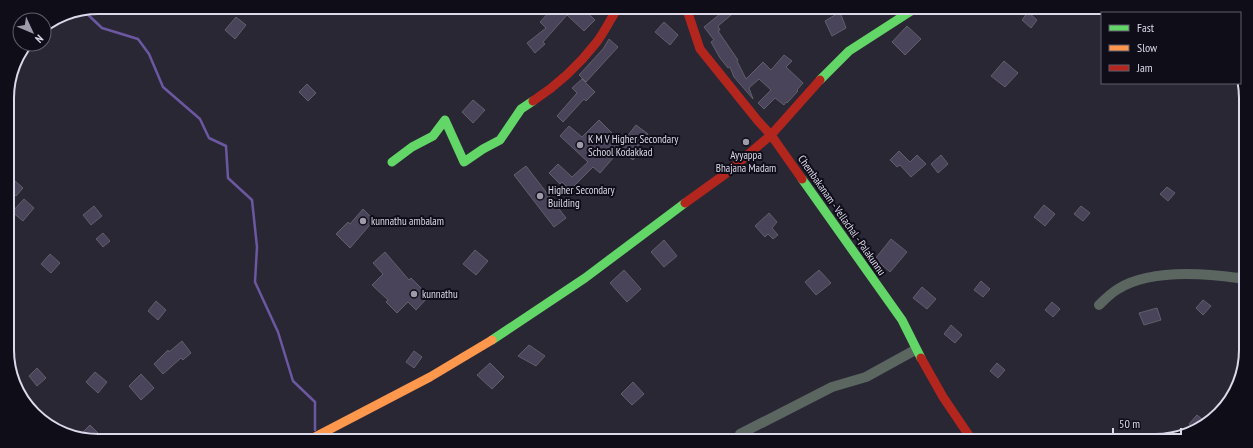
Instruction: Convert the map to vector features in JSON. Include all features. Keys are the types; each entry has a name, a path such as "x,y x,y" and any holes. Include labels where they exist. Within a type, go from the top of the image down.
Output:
{"street":[{"path":"392,162 412,147 433,136 445,120 464,162 500,140 521,109 560,80 596,43 614,14"},
{"name":"Chembakanam - Vellachal - Palakunnu","path":"689,14 700,49 771,135 902,320 915,350 934,385 968,434"},
{"path":"321,434 430,377 480,348 570,288 649,229 709,187 771,135 849,51 906,14"},
{"path":"1099,305 1118,289 1140,279 1168,275 1206,273 1239,278"},
{"path":"740,434 832,387 866,377 915,350"}],"building":[{"path":"547,14 588,14 595,20 584,31 567,15 543,42 545,44 535,53 527,43 546,28 540,22"},
{"path":"720,14 732,14 718,26 720,30 718,31 738,60 737,61 746,79 763,62 771,70 784,55 792,61 786,67 803,83 797,90 798,91 784,105 775,98 764,109 758,103 771,90 759,79 749,88 753,99 734,77 730,67 728,68 720,58 711,42 714,40 704,27"},
{"path":"837,14 841,14 846,28 832,36 825,21"},
{"path":"1026,14 1030,14 1037,20 1031,28 1022,20"},
{"path":"236,17 246,25 235,39 225,30"},
{"path":"664,22 678,35 670,45 655,32"},
{"path":"907,26 921,39 905,55 892,42"},
{"path":"609,39 618,47 586,82 579,75 603,49"},
{"path":"1004,61 1018,73 1005,87 991,76"},
{"path":"582,79 595,92 586,101 584,99 563,122 557,116 577,93 572,88"},
{"path":"307,84 316,93 308,101 299,92"},
{"path":"473,100 485,110 473,123 462,112"},
{"path":"599,120 622,143 636,125 648,134 633,153 636,156 633,160 620,150 600,173 593,167 570,190 562,182 560,184 549,173 558,164 572,177 588,162 560,136 569,126 582,137"},
{"path":"899,151 910,162 917,155 926,164 911,177 900,165 897,167 890,160"},
{"path":"941,155 948,164 938,173 931,164"},
{"name":"Higher Secondary Building","path":"526,166 566,218 554,227 514,175"},
{"path":"14,180 23,188 16,196 14,194"},
{"path":"1167,187 1175,193 1168,201 1160,194"},
{"path":"24,199 34,208 23,221 14,214 14,210"},
{"path":"1044,205 1055,214 1045,226 1034,217"},
{"path":"94,206 102,216 91,225 83,215"},
{"path":"1081,206 1090,213 1083,221 1074,214"},
{"path":"363,209 374,220 350,248 336,234 348,222 350,224"},
{"path":"769,213 777,222 772,228 778,235 773,239 768,234 765,237 755,226"},
{"path":"103,233 110,241 103,247 96,239"},
{"path":"891,239 907,252 890,272 875,259"},
{"path":"664,240 677,256 664,267 651,252"},
{"path":"475,250 488,261 476,275 463,264"},
{"path":"385,252 409,280 411,278 429,296 416,310 408,302 397,313 386,302 388,300 372,285 383,274 373,263"},
{"path":"50,254 60,263 51,273 41,264"},
{"path":"624,270 641,289 627,302 610,283"},
{"path":"819,270 831,283 816,295 805,282"},
{"path":"981,281 990,289 983,297 974,290"},
{"path":"922,287 936,299 927,309 913,298"},
{"path":"1203,300 1211,306 1203,315 1196,308"},
{"path":"156,301 166,310 158,320 148,311"},
{"path":"1052,302 1060,309 1053,317 1045,310"},
{"path":"1157,308 1161,320 1144,325 1139,313"},
{"path":"951,325 962,335 955,343 944,334"},
{"path":"182,341 191,353 183,360 181,358 163,374 154,364 168,350 169,352"},
{"path":"529,345 545,356 536,366 518,356"},
{"path":"414,351 422,357 414,368 406,362"},
{"path":"490,363 504,377 492,389 477,375"},
{"path":"997,363 1005,370 998,378 990,371"},
{"path":"37,368 46,378 37,386 29,376"},
{"path":"95,372 107,382 98,393 86,382"},
{"path":"141,374 154,388 141,400 129,386"},
{"path":"633,382 644,394 632,405 621,394"},
{"path":"1197,415 1202,419 1191,426 1189,424"},
{"path":"90,425 99,434 87,433 83,432"}],"waterway":[{"path":"88,15 102,28 138,39 149,54 163,87 200,119 209,138 226,146 228,178 252,200 257,247 255,282 278,332 293,381 315,402 315,430"}],"traffic: fast":[{"path":"820,80 849,51 906,14"},
{"path":"392,162 412,147 433,136 445,120 464,162 500,140 521,109 533,101"},
{"path":"802,179 902,320 921,358"},
{"path":"492,340 585,278 685,203"}],"traffic: slow":[{"path":"321,434 430,377 492,340"}],"traffic: jam":[{"path":"533,101 559,82 575,67 599,39 614,14"},
{"path":"688,14 700,49 771,135 802,179"},
{"path":"685,203 724,175 771,135 820,80"},
{"path":"921,358 943,397 968,434"}],"place":[{"name":"Ayyappa Bhajana Madam","path":"746,142"},
{"name":"K M V Higher Secondary School Kodakkad","path":"580,145"},
{"name":"Higher Secondary Building","path":"540,196"},
{"name":"kunnathu ambalam","path":"363,221"},
{"name":"kunnathu","path":"414,294"}]}
